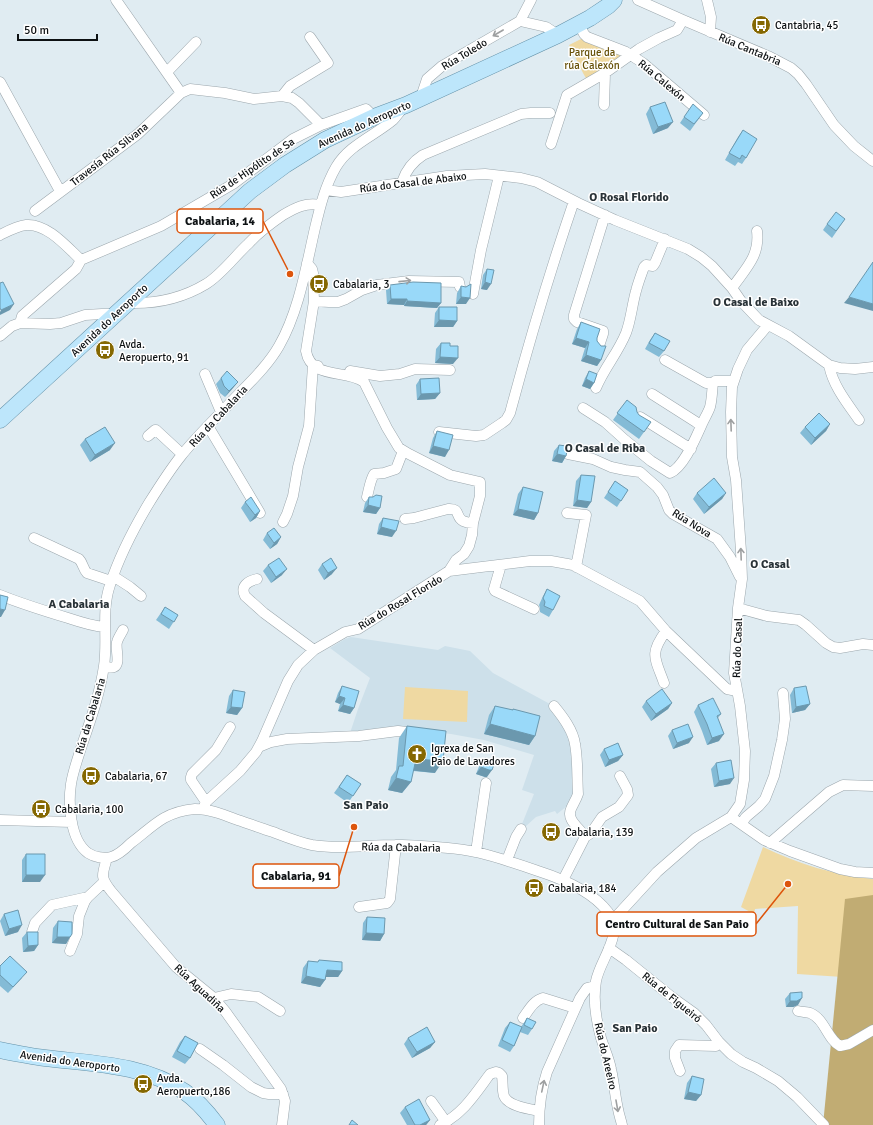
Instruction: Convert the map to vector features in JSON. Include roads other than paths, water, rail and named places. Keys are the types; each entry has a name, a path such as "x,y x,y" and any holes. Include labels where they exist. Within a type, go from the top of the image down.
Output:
{"main road":[{"name":"Avenida do Aeroporto","path":"0,420 250,191 285,165 325,140 374,117 406,105 558,35 601,11 614,0"},
{"name":"Avenida do Aeroporto","path":"0,1050 36,1057 137,1070 163,1079 187,1093 217,1125"}],"street":[{"path":"116,0 181,93 190,89 225,93 254,99 282,96 292,98 321,125"},
{"path":"530,0 520,20 546,27 558,35"},
{"name":"Rúa Cantabria","path":"638,0 768,56 791,68 806,84 834,125 854,146 873,162"},
{"path":"707,0 711,18 710,32"},
{"name":"Rúa Toledo","path":"421,97 427,79 442,66 520,20"},
{"path":"550,144 567,95 605,73 659,38 677,30 683,20"},
{"name":"Rúa Calexón","path":"579,24 587,37 626,52 643,63 704,115"},
{"path":"282,96 290,86 328,63 310,36"},
{"path":"167,72 196,42"},
{"path":"604,105 605,73"},
{"path":"0,82 60,192"},
{"name":"Travesía Rúa Silvana","path":"35,211 138,134 181,93"},
{"name":"Rúa da Cabalaria","path":"406,105 395,118 346,154 338,164 320,205 294,312 278,349 182,454 149,503 121,557 112,578 107,596 104,627 104,666 93,711 71,780 70,802 72,822 77,839 85,851 93,856 107,858 113,857 123,851 156,823 167,816 204,805 222,814 293,840 313,845 422,846 452,848 476,852 507,860 563,880 592,897 606,910 613,920"},
{"name":"Rúa de Hipólito de Sa","path":"20,323 22,316 76,269 81,260 160,226 234,184 293,139 321,125 366,109 374,117"},
{"path":"402,182 405,174 414,161 423,156 521,114 550,113"},
{"name":"Rúa do Casal de Abaixo","path":"326,190 331,192 341,192 447,176 485,174 521,178 537,182 574,201 688,249 701,257 712,266 759,320 789,336 829,365 840,368 855,369 873,367"},
{"path":"473,294 481,250 499,176"},
{"path":"439,432 476,436 484,435 506,420 510,413 540,306 574,201"},
{"path":"128,303 151,303 175,298 193,292 208,283 226,267 266,226 296,208 314,204 320,205"},
{"path":"599,346 603,331 577,322 574,319 574,315 605,215"},
{"path":"0,235 26,225 41,227 61,241 81,260"},
{"path":"732,288 753,258 758,244 757,231"},
{"path":"596,388 599,379 619,348 626,333 636,291 644,267 655,264 665,240"},
{"path":"307,263 312,269 313,273 314,301 306,352 308,360 323,371 359,378 364,382 392,436 399,448 403,451 450,475 480,482 480,496 469,546 464,554 456,560 449,571"},
{"path":"314,301 338,302 362,290 377,285 409,280 459,282 460,287"},
{"path":"0,336 12,326 20,323 61,322 85,315 116,314"},
{"name":"Rúa do Casal","path":"731,818 740,804 744,780 745,751 740,706 734,673 738,608 742,579 736,480 732,458 732,387 738,369 747,350 768,325"},
{"path":"665,360 706,384 713,383 715,381 734,381"},
{"path":"313,365 380,376 400,374 415,370 450,370"},
{"path":"283,522 293,496 298,466 310,426 313,365"},
{"path":"829,365 831,375 836,386 859,420"},
{"path":"205,374 221,412"},
{"path":"583,408 605,422 651,461 670,473 674,471 690,449 701,426 710,407 713,383"},
{"path":"652,394 701,426"},
{"path":"638,416 690,449"},
{"path":"208,426 260,513"},
{"path":"148,436 156,430 182,454"},
{"path":"367,497 372,475 396,469 403,451"},
{"name":"Rúa Nova","path":"568,454 592,459 611,467 640,472 660,491 669,510 673,514 717,539 730,557 742,579"},
{"path":"405,520 452,509 458,512 460,519 463,521 473,523"},
{"path":"567,513 586,515 576,567"},
{"path":"34,538 79,559 85,572 112,578 130,586 141,596"},
{"name":"Rúa do Rosal Florido","path":"204,805 240,771 256,752 288,681 298,665 314,650 345,632 358,628 449,571 530,561 551,561 573,565 640,601 666,631 727,689 737,691"},
{"path":"501,565 494,589 495,591 534,609"},
{"path":"257,579 246,583 243,586 243,593 245,596 264,613 314,650"},
{"path":"0,594 12,600 59,616 96,627 104,627"},
{"path":"738,608 767,616 799,620 826,643 833,647 840,648 863,644 873,645"},
{"path":"104,666 116,666 118,662 116,644 123,630"},
{"path":"664,683 654,656 658,641 666,631"},
{"path":"741,824 746,817 765,799 774,776 785,718 783,692"},
{"path":"554,706 570,729 575,743 578,794 576,802 569,815 584,837"},
{"path":"204,805 191,780 192,774 216,750 230,727"},
{"path":"259,746 271,742 287,740 359,736 398,731 426,735"},
{"path":"563,880 584,837 591,833 602,817 619,806 628,795 627,789 620,776"},
{"path":"476,852 486,783"},
{"path":"770,843 829,792 844,785 873,786"},
{"path":"609,948 613,939 613,920 657,872 696,838 731,818 770,843 790,851 840,869 873,873"},
{"path":"0,820 72,822"},
{"path":"507,860 516,837 521,829"},
{"path":"359,907 386,903 390,899 396,845"},
{"path":"70,951 78,931 79,916 85,901 104,882 102,873 107,858"},
{"name":"Rúa Aguadiña","path":"104,882 176,967 214,998 226,1011 281,1089 285,1100 282,1125"},
{"path":"32,932 35,923 52,905 88,897"},
{"name":"Rúa do Areeiro","path":"609,948 598,973 595,986 596,1010 601,1037 608,1056 613,1077 622,1125"},
{"name":"Rúa de Figueiró","path":"609,948 672,998 694,1013 731,1054 778,1081 797,1097 824,1125"},
{"path":"539,1125 539,1111 543,1084 547,1072 580,998 587,988 595,986"},
{"path":"214,998 231,994 258,997 280,1010"},
{"path":"523,1018 533,1003 538,999 543,998 576,1008"},
{"path":"798,1011 811,1014 819,1019 835,1044 840,1046 849,1044 873,1030"},
{"path":"680,1071 675,1058 675,1051 679,1045 716,1046 719,1042"},
{"path":"200,1049 224,1065 251,1087 263,1093 283,1094"},
{"path":"431,1100 443,1124 466,1107 490,1074 496,1072 502,1076 503,1093 507,1100 523,1108 539,1111"}],"place":[{"name":"Cantabria, 45","path":"761,25"},
{"name":"Cabalaria, 14","path":"290,274"},
{"name":"Cabalaria, 3","path":"319,284"},
{"name":"Avda. Aeropuerto, 91","path":"105,350"},
{"name":"Igrexa de San Paio de Lavadores","path":"417,754"},
{"name":"Cabalaria, 67","path":"91,776"},
{"name":"Cabalaria, 100","path":"41,809"},
{"name":"Cabalaria, 91","path":"354,827"},
{"name":"Cabalaria, 139","path":"551,832"},
{"name":"Centro Cultural de San Paio","path":"788,884"},
{"name":"Cabalaria, 184","path":"534,888"},
{"name":"Avda. Aeropuerto,186","path":"143,1084"}],"district":[{"name":"O Rosal Florido","path":"629,197"},
{"name":"O Casal de Baixo","path":"756,302"},
{"name":"O Casal de Riba","path":"605,448"},
{"name":"O Casal","path":"770,564"},
{"name":"A Cabalaria","path":"79,604"},
{"name":"San Paio","path":"366,805"},
{"name":"San Paio","path":"635,1028"}],"park label":[{"name":"Parque da rúa Calexón","path":"592,58"}]}
